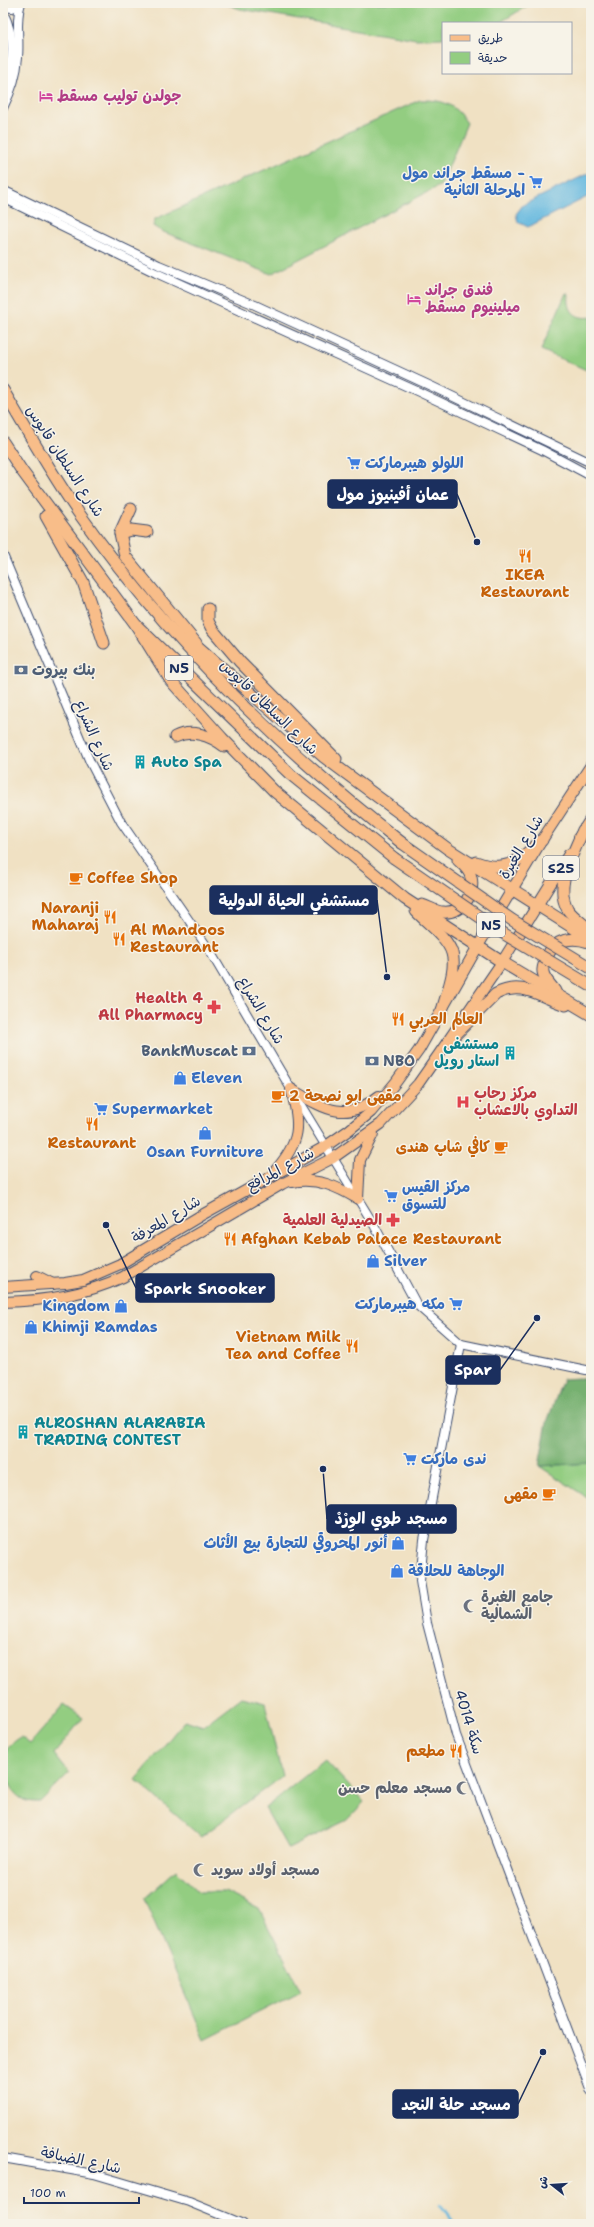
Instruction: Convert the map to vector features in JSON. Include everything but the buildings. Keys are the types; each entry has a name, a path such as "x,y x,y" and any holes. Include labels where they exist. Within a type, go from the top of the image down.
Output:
{"highway":[{"name":"شارع السلطان قابوس","path":"3,390 38,450 79,512 147,601 177,636 242,704 303,761 402,843 512,920 591,968"},
{"name":"N5","path":"3,442 22,471 136,625 290,774 394,858 506,935 591,986"},
{"path":"22,471 83,582 90,597 96,623 104,643"},
{"path":"131,509 120,533 121,545 128,561 201,650"},
{"path":"120,533 136,530 147,532"},
{"path":"147,601 316,750 445,847 591,939"},
{"path":"208,609 207,618 212,629 349,775"},
{"path":"136,625 171,681 274,791 405,899 502,962 586,1013"},
{"path":"175,737 185,733 206,736 221,743 242,758"},
{"path":"583,830 566,872 562,886 563,899 568,910 591,931"},
{"path":"445,847 483,865 501,867 520,859 542,840"},
{"path":"405,899 442,912 457,910 467,901 472,888 469,874 445,847"},
{"path":"405,899 442,938 452,953 453,965 442,1011"},
{"path":"559,996 543,971 548,954 552,948 565,939 582,940 591,943"},
{"path":"448,1042 496,994 505,989 516,987 526,989 586,1013"}],"main road":[{"name":"شارع الغبرة","path":"478,946 542,840 591,765"},
{"name":"S25","path":"502,962 591,818"},
{"name":"شارع المرافع","path":"270,1177 326,1146 371,1112 396,1082 419,1050 478,946"},
{"name":"شارع المرافع","path":"5,1303 57,1298 104,1286 124,1277 282,1184 333,1158 381,1124 418,1084 502,962"},
{"path":"290,1089 327,1109 342,1112 360,1108 396,1082"},
{"path":"270,1177 290,1153 297,1134 298,1122 290,1089"},
{"path":"282,1184 306,1180 328,1184 358,1199 360,1160 366,1146 381,1124"},
{"name":"شارع المعرفة","path":"3,1287 53,1284 83,1280 120,1264 200,1216 270,1177"},
{"path":"37,1276 53,1284"}],"street":[{"path":"3,7 12,8 20,3"},
{"path":"3,108 12,87 17,66 18,16 20,3"},
{"path":"3,12 11,33 12,48 8,75 3,91"},
{"path":"3,190 159,265 249,302 433,387 591,463"},
{"path":"3,198 156,273 419,392 542,450 591,476"},
{"name":"شارع الشراع","path":"3,555 90,762 118,815 208,948 290,1089 358,1199 417,1305 461,1344 591,1371"},
{"name":"سكة 4014","path":"461,1344 424,1540 420,1581 427,1623 456,1735 591,2091"},
{"name":"شارع الضيافة","path":"3,2158 94,2174 189,2202 243,2224"}],"green space":[{"path":"223,3 532,3 501,22 442,22 442,38 416,39 240,9"},
{"path":"420,100 436,101 447,104 457,111 467,123 441,185 271,274 161,231 153,226 155,219"},
{"path":"566,293 569,295 569,305 573,313 585,318 591,317 591,372 541,350"},
{"path":"579,1378 591,1381 591,1463 539,1466 547,1422 563,1379"},
{"path":"591,1463 591,1500 539,1466"},
{"path":"241,1697 265,1703 282,1776 201,1837 136,1780 185,1720 203,1726"},
{"path":"64,1705 83,1718 54,1754 69,1773 40,1802 30,1802 24,1800 13,1791 10,1785 5,1771 4,1754 15,1741 21,1737 30,1744"},
{"path":"325,1760 364,1802 347,1820 288,1849 265,1808"},
{"path":"176,1870 199,1892 225,1892 259,1909 301,1991 205,2040 144,1899"}],"water":[{"path":"591,172 591,195 528,227 518,222 516,214 523,205"}],"waterway":[{"path":"440,2205 454,2224"}],"place":[{"name":"جولدن توليب مسقط","path":"46,96"},
{"name":"مسقط جراند مول - المرحلة الثانية","path":"536,182"},
{"name":"فندق جراند ميلينيوم مسقط","path":"414,299"},
{"name":"اللولو هيبرماركت","path":"354,463"},
{"name":"عمان أفينيوز مول","path":"477,542"},
{"name":"IKEA Restaurant","path":"525,556"},
{"name":"بنك بيروت","path":"21,670"},
{"name":"Auto Spa","path":"140,762"},
{"name":"Coffee Shop","path":"76,878"},
{"name":"Naranji Maharaj","path":"110,917"},
{"name":"Al Mandoos Restaurant","path":"119,939"},
{"name":"مستشفي الحياة الدولية","path":"387,977"},
{"name":"Health 4 All Pharmacy","path":"214,1007"},
{"name":"العالم العربي","path":"398,1019"},
{"name":"BankMuscat","path":"249,1051"},
{"name":"مستشفى استار رويل","path":"510,1053"},
{"name":"NBO","path":"372,1061"},
{"name":"Eleven","path":"180,1078"},
{"name":"مقهى ابو نصحة 2","path":"278,1096"},
{"name":"مركز رحاب التداوي بالاعشاب","path":"463,1102"},
{"name":"Supermarket","path":"101,1109"},
{"name":"Restaurant","path":"92,1124"},
{"name":"Osan Furniture","path":"205,1133"},
{"name":"كافي شاپ هندی","path":"501,1147"},
{"name":"مركز القيس للتسوق","path":"391,1196"},
{"name":"الصيدلية العلمية","path":"393,1220"},
{"name":"Spark Snooker","path":"106,1225"},
{"name":"Afghan Kebab Palace Restaurant","path":"230,1239"},
{"name":"Silver","path":"373,1261"},
{"name":"مكه هيبرماركت","path":"456,1304"},
{"name":"Kingdom","path":"121,1306"},
{"name":"Spar","path":"537,1318"},
{"name":"Khimji Ramdas","path":"31,1327"},
{"name":"Vietnam Milk Tea and Coffee","path":"352,1346"},
{"name":"ALROSHAN ALARABIA TRADING CONTEST","path":"23,1432"},
{"name":"ندى ماركت","path":"410,1459"},
{"name":"مسجد طوي الوِرْدْ","path":"323,1469"},
{"name":"مقهى","path":"549,1494"},
{"name":"أنور المحروقي للتجارة بيع الأثاث","path":"398,1543"},
{"name":"الوجاهة للحلاقة","path":"397,1571"},
{"name":"جامع الغبرة الشمالية","path":"470,1606"},
{"name":"مطعم","path":"456,1751"},
{"name":"مسجد معلم حسن","path":"463,1788"},
{"name":"مسجد أولاد سويد","path":"200,1870"},
{"name":"مسجد حلة النجد","path":"543,2052"}]}
